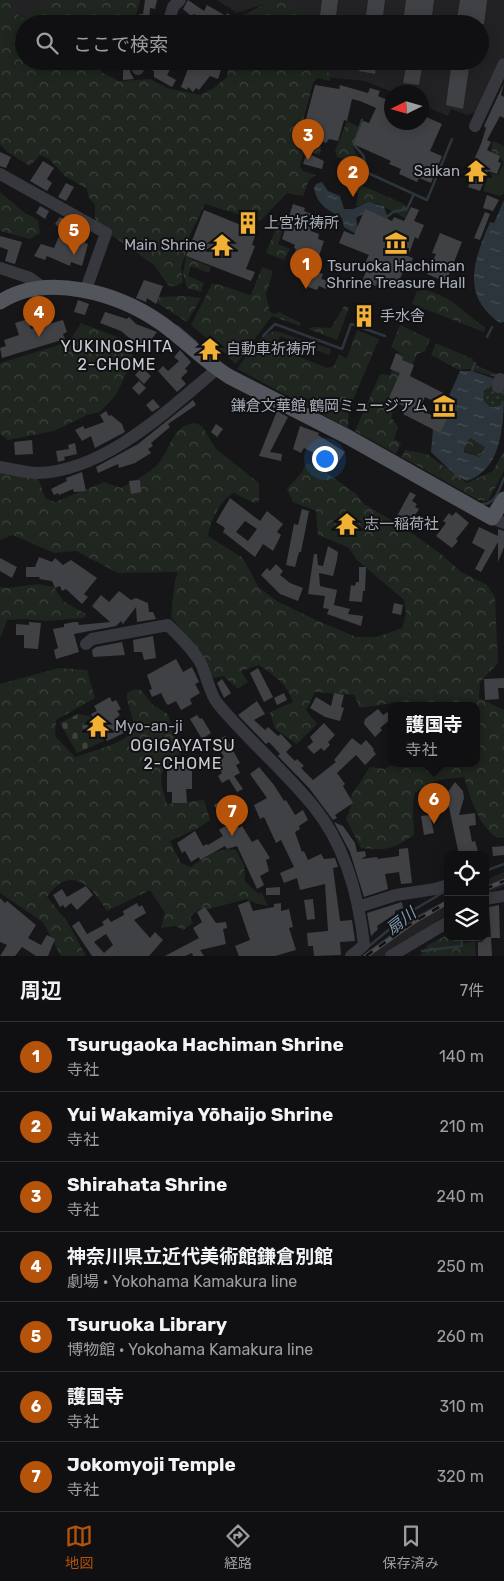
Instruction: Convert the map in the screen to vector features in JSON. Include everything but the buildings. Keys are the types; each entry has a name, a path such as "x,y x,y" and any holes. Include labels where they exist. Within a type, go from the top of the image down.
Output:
{"main road":[{"path":"0,302 20,291 42,287 88,292 126,304 148,315 191,346 217,369 260,394 348,437 498,520 504,499"}],"street":[{"path":"171,15 173,7 180,0"},
{"path":"475,126 504,64"},
{"path":"0,174 106,233 88,292"},
{"path":"0,268 30,278 42,287"},
{"path":"0,467 37,473 71,468 93,459 122,443 217,369"},
{"path":"86,644 92,639 168,625 200,662 217,702 316,809 338,846 358,907 364,945 351,956"},
{"path":"358,907 396,895 444,886"},
{"path":"489,898 504,896"},
{"path":"391,956 444,924"}],"shaded area":[{"path":"4,0 63,0 42,15 15,15 15,19"},
{"path":"217,0 277,0 237,13"},
{"path":"279,0 504,0 504,56 480,111 467,115 451,109 448,116 429,108 429,85 384,85 384,89 365,81 313,76 310,70 489,70 489,15 292,15"},
{"path":"504,872 504,886 489,892 489,878"},
{"path":"444,901 444,917 383,956 361,956 415,916"}],"green space":[{"path":"0,0 7,0 18,15 15,15 15,70 101,70 101,72 119,81 150,79 167,88 200,95 214,88 227,77 228,70 324,70 329,73 331,81 317,78 313,83 299,135 321,146 320,155 304,150 300,167 303,171 316,175 309,180 303,196 287,193 260,221 205,204 185,245 188,248 181,267 183,282 174,287 168,285 154,265 104,230 95,219 95,205 88,196 87,189 65,176 49,159 40,155 30,166 7,152 0,144"},
{"path":"48,0 140,0 136,15 27,15"},
{"path":"272,0 282,0 305,11 306,15 244,15"},
{"path":"347,121 359,127 353,147 361,164 337,157 335,151"},
{"path":"493,141 504,146 504,162 491,150"},
{"path":"504,162 504,193 500,196 483,191 489,174 498,175"},
{"path":"349,180 402,203 409,209 405,218 376,203 356,206 358,195"},
{"path":"0,192 25,213 38,220 40,233 30,239 0,231"},
{"path":"279,220 284,226 278,244 290,249 284,260 266,253"},
{"path":"186,257 211,267 209,273 191,266 188,276 204,283 201,292 187,288 183,273"},
{"path":"262,267 273,271 266,295 270,312 275,314 279,312 301,323 300,326 272,316 236,364 191,325 212,284 251,295"},
{"path":"425,290 451,301 485,327 484,332 412,304 417,291"},
{"path":"186,296 201,298 187,322 157,303 157,297"},
{"path":"344,306 349,307 337,340 308,329 312,327 331,328"},
{"path":"81,323 122,339 134,357 116,395 100,412 87,415 54,431 8,440 0,434 0,363 69,342"},
{"path":"400,325 430,339 425,351 417,354 391,417 398,427 394,439 401,443 396,454 355,431 380,374 390,375 399,352 391,347"},
{"path":"357,330 379,339 352,402 347,406 349,410 348,428 237,369 264,336 276,331 331,349 329,355 280,336 275,347 327,368 334,366 339,355 347,358"},
{"path":"436,343 473,359 473,364 497,374 498,378 470,369 459,370 431,355"},
{"path":"490,387 503,387 504,402 498,407 490,407 483,400 482,394"},
{"path":"195,423 202,426 216,449 259,483 259,501 254,503 234,493 225,500 214,517 208,536 243,558 259,588 277,601 356,637 377,637 402,628 406,614 404,600 357,560 348,547 318,535 316,511 293,502 287,489 302,472 306,463 320,468 356,494 364,504 406,529 441,554 461,572 487,585 495,597 498,663 480,682 479,698 504,710 504,837 497,838 484,825 469,794 464,777 438,780 415,793 413,809 414,835 395,846 383,849 361,848 346,819 351,807 351,796 370,767 385,769 388,767 480,767 480,702 388,702 388,704 360,708 354,695 315,692 306,710 317,724 297,744 275,729 270,712 293,702 284,685 275,677 259,665 241,671 248,682 238,689 223,676 213,678 203,655 171,617 175,581 178,572 118,573 76,551 54,553 13,535 0,540 0,471 29,475 39,480 45,498 55,502 104,482 121,488 155,467 176,434 187,425"},
{"path":"470,438 486,447 480,457 464,451"},
{"path":"405,450 427,454 467,483 493,471 504,451 504,471 488,501 478,500 402,457"},
{"path":"39,584 54,587 63,601 86,614 84,618 46,621 7,620 0,639 0,587 7,588"},
{"path":"58,668 87,670 95,698 56,720 55,736 75,757 122,740 136,730 127,700 127,693 135,689 141,690 153,705 168,714 174,736 186,749 166,767 161,777 167,804 204,800 210,820 200,827 170,841 181,863 191,867 218,851 236,850 244,865 245,882 258,893 262,893 268,906 246,899 209,909 199,909 190,917 193,923 183,930 176,926 161,928 165,913 150,890 107,911 87,886 72,880 56,887 47,897 67,921 86,956 61,956 43,922 0,893 0,684"},
{"path":"78,714 90,716 104,741 77,753 60,723"},
{"path":"444,937 444,941 465,943 475,941 476,956 420,956 428,945"}],"water":[{"path":"322,182 328,191 340,196 344,209 353,209 369,202 384,207 388,218 385,226 366,212 356,218 358,229 356,234 344,227 342,218 320,203 315,194 314,188 316,184"},
{"path":"504,200 504,322 500,323 487,312 479,301 475,289 474,276 484,236 490,222 494,223"},
{"path":"460,371 472,371 504,382 504,399 503,387 492,386 484,391 483,400 490,407 498,407 504,402 502,427 495,454 488,466 479,475 467,481 455,475 431,452 433,429 457,400 449,396","holes":["470,438 485,447 480,457 464,452 464,448"]}],"waterway":[{"path":"362,120 354,145 363,155 368,173 427,200 452,139"},
{"path":"388,216 393,212 407,209 414,194"},
{"path":"263,336 275,324 342,349 351,324 385,336"},
{"path":"177,326 196,342"},
{"path":"487,337 492,327"},
{"path":"472,371 475,363"},
{"path":"481,504 486,504 494,499 504,478"},
{"name":"扇川","path":"489,870 504,864"},
{"name":"扇川","path":"368,947 410,912 444,892"},
{"path":"422,951 462,946 461,941"}],"railway":[{"path":"489,887 504,881"},
{"path":"366,956 415,921 444,904"}],"place":[{"name":"Shirahata Shrine","path":"308,160"},
{"name":"Saikan","path":"476,171"},
{"name":"Yui Wakamiya Yōhaijo Shrine","path":"353,197"},
{"name":"上宮祈祷所","path":"248,223"},
{"name":"Tsuruoka Hachiman Shrine Treasure Hall","path":"396,243"},
{"name":"Main Shrine","path":"222,245"},
{"name":"Tsuruoka Library","path":"74,255"},
{"name":"Tsurugaoka Hachiman Shrine","path":"306,289"},
{"name":"手水舎","path":"364,316"},
{"name":"神奈川県立近代美術館鎌倉別館","path":"39,337"},
{"name":"自動車祈祷所","path":"210,349"},
{"name":"鎌倉文華館 鶴岡ミュージアム","path":"444,406"},
{"name":"志一稲荷社","path":"347,524"},
{"name":"Myo-an-ji","path":"98,726"},
{"name":"護国寺","path":"434,824"},
{"name":"Jokomyoji Temple","path":"232,836"}],"district":[{"name":"YUKINOSHITA 2-CHOME","path":"117,355"},
{"name":"OGIGAYATSU 2-CHOME","path":"183,754"}]}
